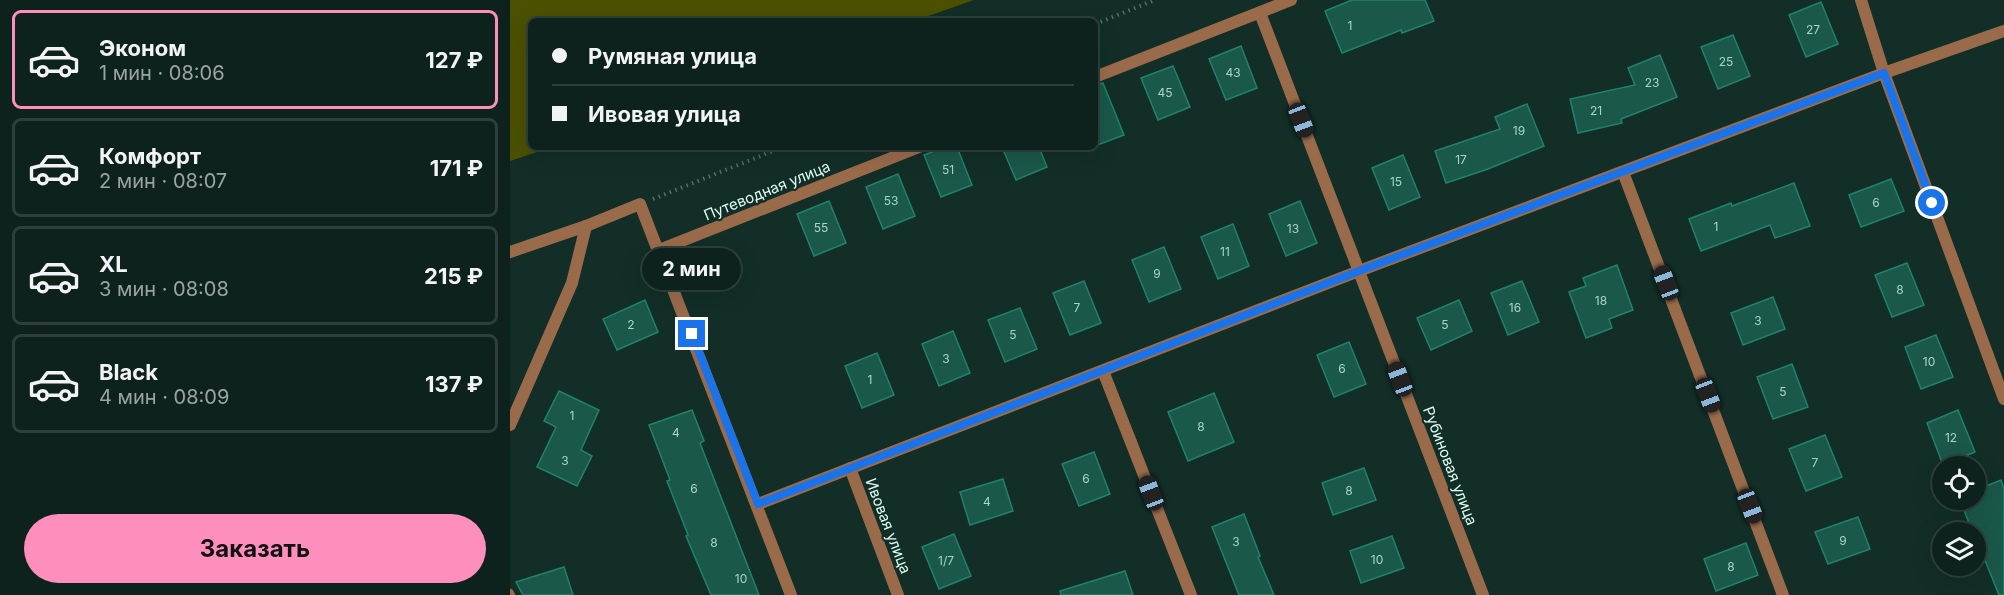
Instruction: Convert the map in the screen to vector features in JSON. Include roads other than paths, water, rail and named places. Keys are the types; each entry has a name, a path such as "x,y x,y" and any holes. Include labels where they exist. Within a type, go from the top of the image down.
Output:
{"street":[{"path":"1098,77 1291,0"},
{"path":"1861,0 1884,73 2004,399"},
{"name":"Рубиновая улица","path":"1260,13 1483,595"},
{"path":"758,504 1359,271 1884,73 2004,31"},
{"name":"Путеводная улица","path":"659,250 911,150"},
{"path":"1623,172 1784,595"},
{"path":"510,252 586,226 640,204 758,504 791,595"},
{"path":"510,425 572,283 586,226"},
{"path":"1103,370 1191,595"},
{"name":"Ивовая улица","path":"850,468 898,595"}]}
